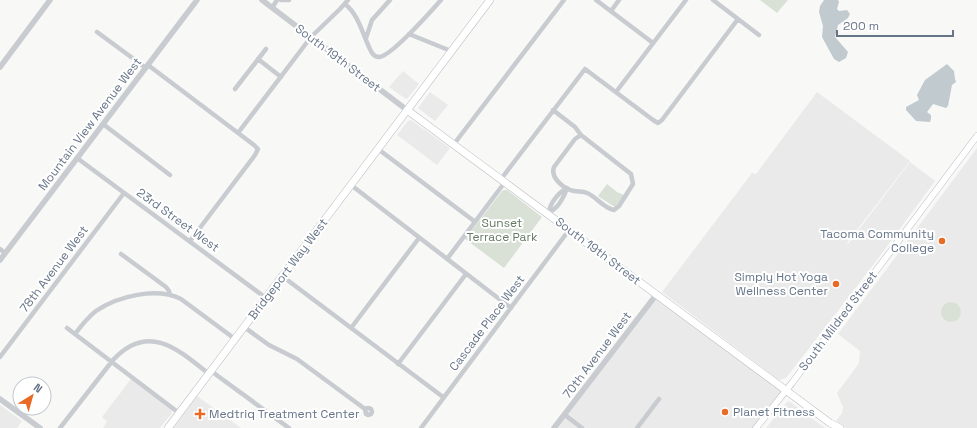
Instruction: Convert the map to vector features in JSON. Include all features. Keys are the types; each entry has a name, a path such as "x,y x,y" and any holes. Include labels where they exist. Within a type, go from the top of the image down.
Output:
{"main road":[{"name":"Bridgeport Way West","path":"168,428 490,0"},
{"name":"South 19th Street","path":"407,110 548,213 833,426 840,428"},
{"name":"South Mildred Street","path":"756,428 977,136"}],"street":[{"path":"0,67 50,0"},
{"name":"Mountain View Avenue West","path":"0,260 197,0"},
{"name":"South 19th Street","path":"262,0 407,110"},
{"path":"272,8 277,0"},
{"path":"280,0 289,0"},
{"path":"366,40 367,32 372,20 390,0"},
{"path":"238,133 311,37 346,2 357,20 370,51 374,56 378,57 384,55 409,34 441,0"},
{"path":"454,144 564,0"},
{"path":"596,0 653,43"},
{"path":"611,11 619,0"},
{"path":"616,92 686,0"},
{"path":"713,0 759,35"},
{"path":"447,259 585,68 658,123 662,120 738,19"},
{"path":"97,32 147,66 256,146 258,150 190,241"},
{"path":"409,34 451,51"},
{"path":"235,88 266,49"},
{"path":"258,60 281,77"},
{"path":"554,110 575,126 581,135 629,172 633,184 619,206 614,210 588,193 574,191 567,188 554,177 552,171 554,167 575,139 581,135"},
{"path":"103,124 170,174"},
{"path":"378,149 474,222"},
{"name":"23rd Street West","path":"77,158 266,298"},
{"path":"351,185 511,308"},
{"path":"548,213 554,210 566,194 567,188"},
{"name":"78th Avenue West","path":"0,357 124,193"},
{"name":"Cascade Place West","path":"421,428 569,230"},
{"path":"351,328 419,238"},
{"path":"0,249 5,253"},
{"path":"121,254 166,287 170,295"},
{"path":"398,364 466,274"},
{"path":"282,276 443,397"},
{"path":"75,334 94,312 117,300 143,294 170,295 177,297 188,303 235,339"},
{"name":"70th Avenue West","path":"554,428 656,295"},
{"path":"244,327 269,345 295,358 365,409"},
{"path":"68,328 180,413"},
{"path":"60,428 112,361 134,345 144,342 156,342 169,345 177,349 289,428"},
{"path":"0,399 40,428"},
{"path":"637,428 659,399"},
{"path":"565,415 582,428"}],"shaded area":[{"path":"824,0 838,0 839,2 837,9 839,11 847,10 850,14 848,18 838,25 835,37 848,52 846,58 839,62 834,59 822,37 823,26 819,12 820,6"},
{"path":"947,64 954,71 956,82 952,85 948,106 946,108 933,104 927,112 931,115 930,122 916,121 906,110 906,107 919,100 917,95 925,80"},
{"path":"403,71 419,84 407,99 389,87"},
{"path":"430,92 448,105 435,121 418,108"},
{"path":"817,92 910,161 847,243 848,244 910,162 935,181 874,264 786,378 779,380 662,292 752,173 756,174"},
{"path":"411,120 450,148 437,165 397,135 408,121"},
{"name":"Tacoma Community College","path":"977,148 977,428 846,428 836,421 842,413 843,407 837,393 859,363 860,351 838,334"},
{"path":"657,296 786,390 756,428 554,428"},
{"path":"131,379 171,408 172,413 160,428 103,428 107,421 102,417"},
{"path":"197,396 241,428 173,428"},
{"path":"789,401 825,428 766,428"},
{"path":"0,405 12,414 12,416 15,416 22,421 17,428 0,428"}],"green space":[{"path":"760,0 788,0 777,13"},
{"path":"607,184 617,192 624,195 615,207 598,196"},
{"name":"Sunset Terrace Park","path":"504,190 507,190 542,217 504,268 465,239"},
{"path":"951,302 958,305 961,312 958,319 951,322 944,319 941,312 944,305"}],"place":[{"name":"Tacoma Community College","path":"942,241"},
{"name":"Simply Hot Yoga Wellness Center","path":"836,284"},
{"name":"Planet Fitness","path":"725,412"},
{"name":"Medtriq Treatment Center","path":"200,414"}]}
